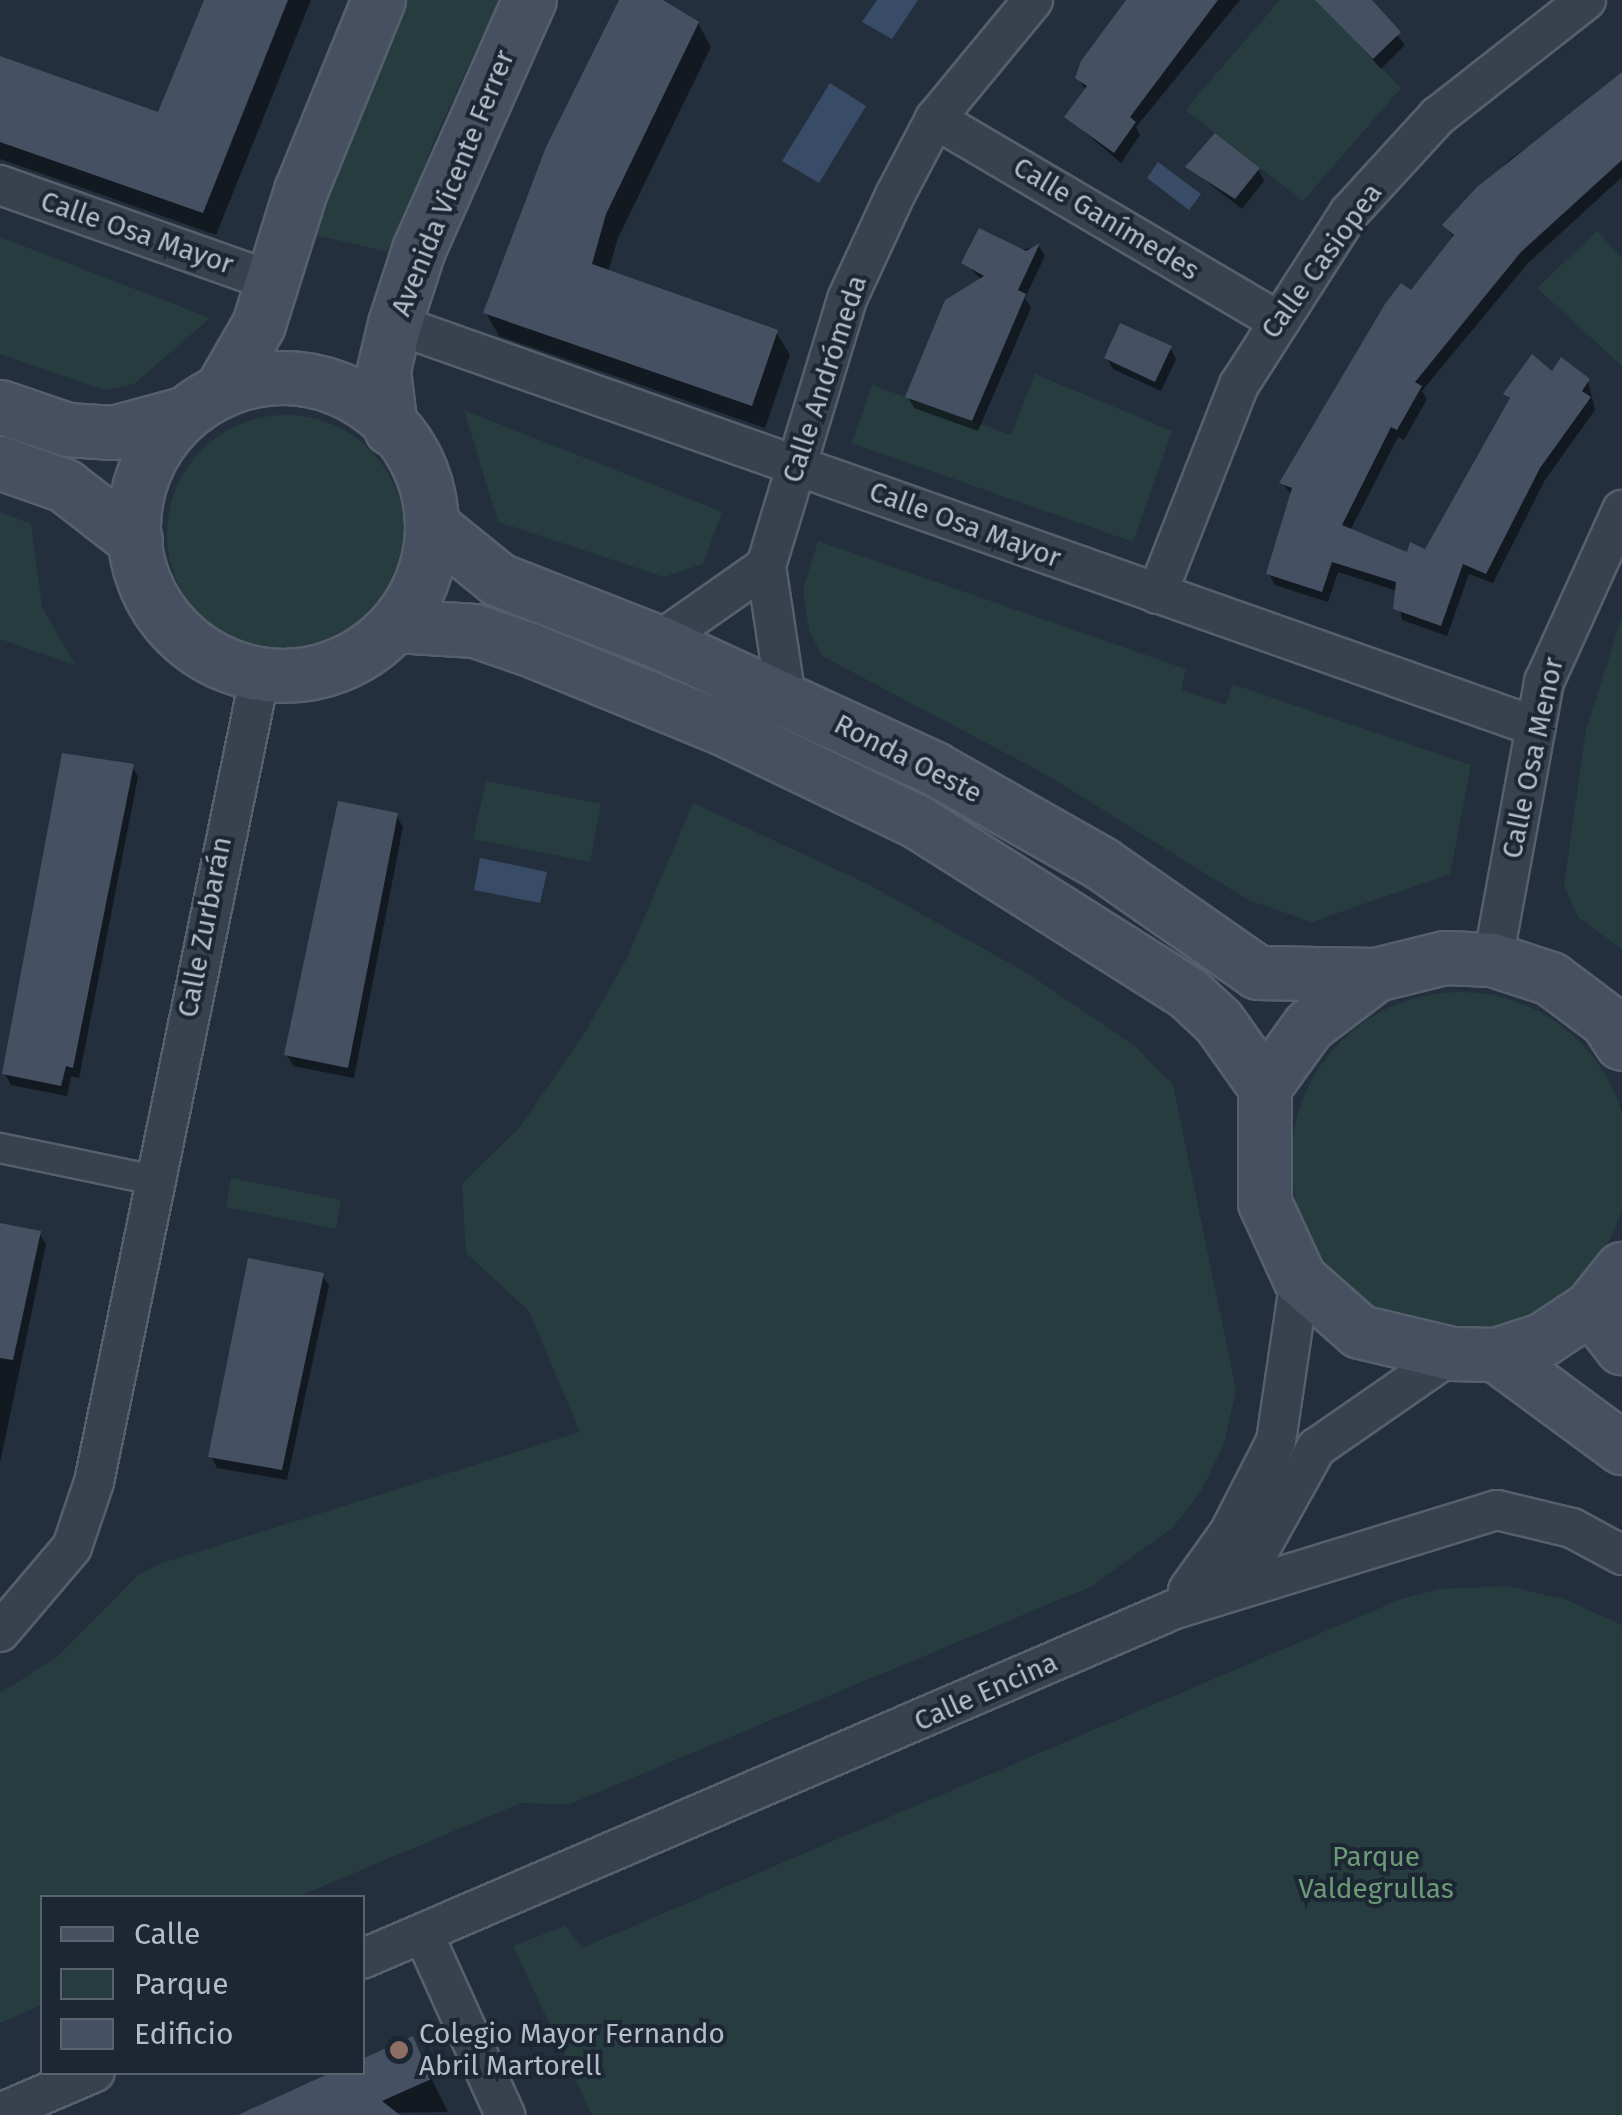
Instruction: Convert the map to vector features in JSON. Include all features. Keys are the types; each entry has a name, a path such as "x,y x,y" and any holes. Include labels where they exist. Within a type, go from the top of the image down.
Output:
{"main road":[{"path":"0,407 68,430 113,433 200,403 268,378 321,382 368,406 391,429 420,476 436,529 425,581 397,626 369,652 335,668 260,676 206,656 163,618 138,566 134,508 148,458 200,403 248,348 274,282 301,190 379,0"},
{"name":"Avenida Vicente Ferrer","path":"391,429 384,370 395,324 420,250 530,0"},
{"path":"0,463 65,486 136,541"},
{"name":"Ronda Oeste","path":"436,529 499,580 658,642 935,769 1102,864 1258,973 1376,976 1445,958 1493,960 1551,979 1617,1031"},
{"name":"Ronda Oeste","path":"397,626 475,631 528,649 724,729 919,823 1188,993 1219,1022 1265,1087 1309,1026 1376,976"},
{"path":"1265,1087 1265,1204 1300,1279 1360,1332 1474,1354 1622,1448"},
{"path":"1474,1354 1543,1340 1612,1308"}],"street":[{"name":"Calle Andrómeda","path":"786,699 766,566 847,298 935,119 1032,0"},
{"name":"Calle Casiopea","path":"1157,594 1206,456 1276,320 1349,213 1438,116 1586,0"},
{"name":"Calle Ganímedes","path":"935,119 1276,320"},
{"name":"Calle Osa Mayor","path":"0,185 274,282"},
{"name":"Calle Osa Mayor","path":"395,324 1534,726"},
{"name":"Calle Osa Menor","path":"1493,960 1534,726 1561,633 1622,510"},
{"path":"658,642 766,566"},
{"name":"Calle Zurbarán","path":"0,1632 72,1547 94,1482 260,676"},
{"path":"0,1148 154,1180"},
{"path":"1175,1609 1230,1532 1276,1441 1300,1279"},
{"path":"1175,1609 1256,1556 1316,1448 1474,1354"},
{"name":"Calle Encina","path":"365,1958 1175,1609 1497,1510 1572,1528 1622,1556"},
{"path":"424,1933 505,2115"},
{"path":"0,2113 89,2075"}],"green space":[{"path":"398,0 499,0 434,140 393,253 306,233"},
{"path":"1280,0 1316,0 1401,88 1303,201 1185,110"},
{"path":"1597,231 1622,258 1622,366 1537,288"},
{"path":"0,237 210,318 134,384 104,390 0,354"},
{"path":"1035,374 1172,431 1133,542 852,443 872,385 1011,435"},
{"path":"464,410 722,512 703,564 664,577 498,522"},
{"path":"286,415 332,424 370,450 396,488 405,534 396,580 370,618 332,644 286,653 240,644 202,618 176,580 167,534 176,488 202,450 240,424"},
{"path":"0,512 31,524 42,607 75,665 0,639"},
{"path":"818,541 1186,669 1181,690 1226,705 1232,684 1471,765 1450,874 1312,922 1248,900 1047,775 822,656 809,630 803,590"},
{"path":"1622,616 1622,949 1578,917 1564,885 1586,730"},
{"path":"486,781 601,804 590,862 473,839"},
{"path":"693,803 868,884 1027,973 1135,1046 1173,1085 1236,1390 1224,1444 1201,1491 1172,1528 1092,1586 570,1804 521,1803 302,1895 40,1895 40,2006 0,2023 0,1693 57,1657 139,1574 162,1563 580,1432 529,1311 466,1253 462,1184 520,1127 584,1034 627,958"},
{"path":"1443,993 1477,993 1509,999 1540,1012 1567,1030 1591,1054 1609,1081 1622,1112 1623,1206 1609,1241 1591,1268 1567,1292 1540,1310 1509,1323 1477,1329 1443,1329 1411,1323 1380,1310 1353,1292 1329,1268 1311,1241 1298,1210 1292,1178 1292,1144 1298,1112 1311,1081 1329,1054 1353,1030 1380,1012 1411,999"},
{"path":"231,1178 341,1200 336,1229 226,1207"},
{"name":"Parque Valdegrullas","path":"1507,1586 1564,1599 1622,1625 1622,2115 592,2115 513,1946 565,1926 582,1948 1401,1599 1440,1589"}],"water":[{"path":"877,0 918,0 892,39 862,22"},
{"path":"830,83 866,106 819,183 782,161"},
{"path":"1158,162 1201,194 1189,210 1147,178"},
{"path":"480,858 547,872 540,903 474,890"}],"building":[{"path":"204,0 288,0 203,213 0,142 0,56 158,112"},
{"path":"619,0 663,0 699,22 606,214 592,264 778,330 752,406 483,313 546,147"},
{"path":"1126,0 1218,0 1130,117 1136,122 1114,153 1064,117 1087,86 1075,78 1081,61"},
{"path":"1315,0 1372,0 1401,32 1373,59"},
{"path":"1622,72 1622,160 1521,252 1415,382 1422,386 1397,430 1391,427 1342,525 1407,552 1410,542 1425,549 1510,398 1503,394 1532,354 1552,371 1561,357 1590,379 1582,391 1591,397 1540,468 1486,574 1463,564 1441,626 1393,609 1396,582 1332,562 1322,592 1266,574 1292,488 1279,483 1385,304 1401,283 1411,290 1454,235 1442,225 1477,187"},
{"path":"1215,133 1260,168 1235,199 1185,167"},
{"path":"979,228 1026,251 1040,243 1018,290 1026,294 972,421 905,397 945,300 984,276 961,263"},
{"path":"1120,323 1172,346 1155,382 1104,358"},
{"path":"62,753 134,764 73,1068 66,1066 61,1086 2,1074"},
{"path":"338,801 398,813 348,1068 284,1055"},
{"path":"0,1223 41,1231 13,1360 0,1358"},
{"path":"248,1258 324,1273 282,1470 208,1457"},
{"path":"413,2036 428,2072 447,2072 382,2101 400,2115 238,2115 325,2075 365,2075 365,2058"}],"place":[{"name":"Colegio Mayor Fernando Abril Martorell","path":"399,2050"}]}
